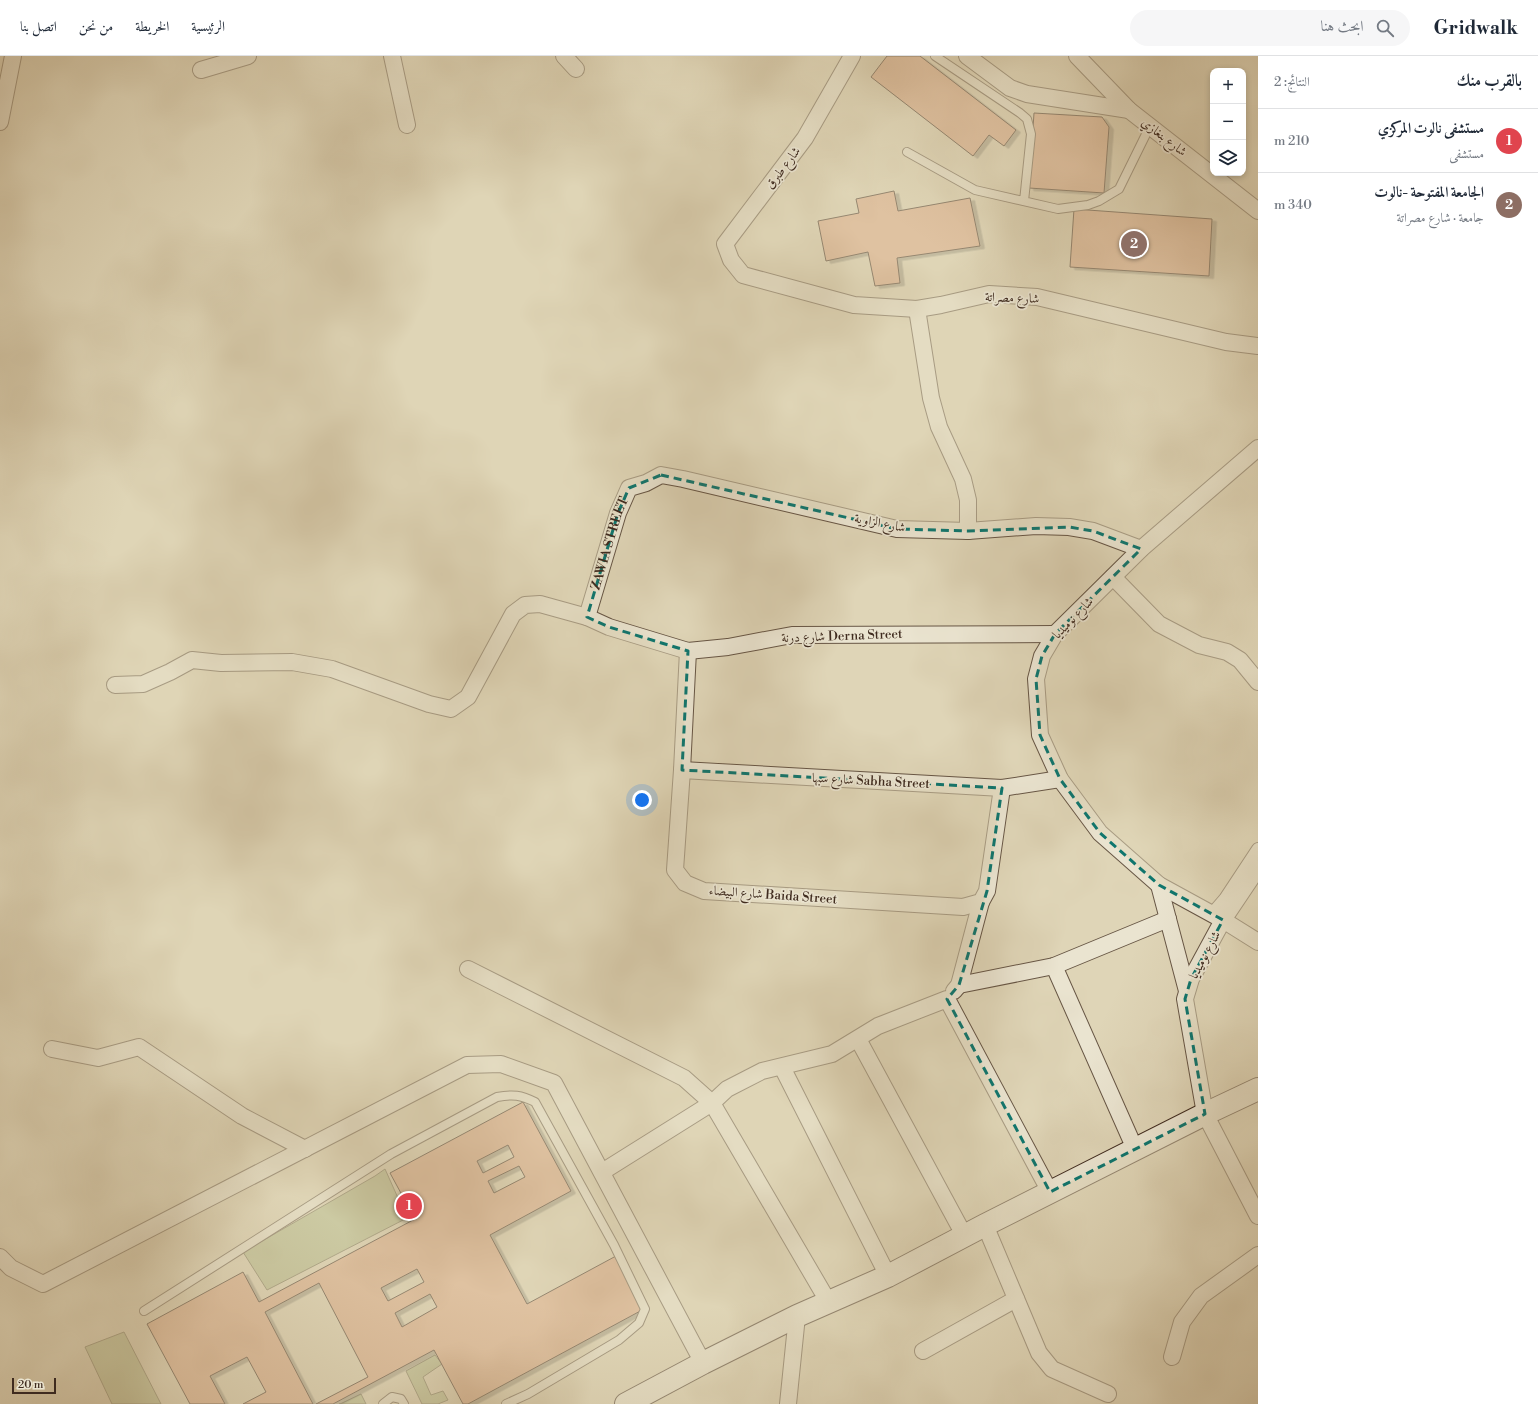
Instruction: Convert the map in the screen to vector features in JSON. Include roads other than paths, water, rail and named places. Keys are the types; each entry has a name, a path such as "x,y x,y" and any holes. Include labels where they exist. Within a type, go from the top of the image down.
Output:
{"main road":[{"path":"626,1404 703,1363 797,1316 888,1276 964,1235 1204,1114 1258,1089"}],"street":[{"path":"0,122 13,56"},
{"path":"201,70 248,56"},
{"path":"392,56 407,125"},
{"path":"564,56 576,69"},
{"name":"شارع طبرق","path":"743,275 731,260 726,244 805,138 852,56"},
{"path":"967,56 1010,88 1027,94 1129,110"},
{"name":"شارع بنغازي","path":"1077,56 1129,110 1258,211"},
{"name":"شارع مصراتة","path":"743,275 854,305 917,309 941,306 989,294 1037,297 1226,342 1258,346"},
{"path":"917,309 931,398 939,427 964,479 968,500 968,531"},
{"name":"شارع نوميديا","path":"1258,448 1141,549 1055,634 1042,656 1036,679 1040,735 1060,779 1100,833 1159,885 1218,917 1191,979 1185,999 1204,1114 1258,1216"},
{"name":"شارع الزاوية","path":"646,483 661,475 897,528 968,531 1036,526 1069,527 1093,531 1141,549"},
{"name":"ZAWIA STREET","path":"587,617 618,513 630,488 646,483"},
{"path":"1113,577 1159,624 1199,645 1227,652 1240,660 1258,682"},
{"name":"شارع درنة Derna Street","path":"116,685 143,684 192,660 221,663 292,662 332,669 429,704 451,709 468,697 513,614 525,605 540,604 587,617 609,627 688,651 728,647 792,635 1055,634"},
{"name":"شارع البيضاء Baida Street","path":"688,651 675,870 685,882 704,891 963,907 982,902"},
{"name":"شارع سبها Sabha Street","path":"682,770 1002,788 1060,779"},
{"path":"602,1172 712,1103 728,1089 762,1070 782,1067 832,1054 878,1026 947,999 959,985 982,902 987,891 1002,788"},
{"path":"1218,917 1225,899 1258,849"},
{"path":"1218,917 1258,868"},
{"name":"شارع نوميديا","path":"1159,885 1187,991"},
{"path":"1218,917 1254,935"},
{"path":"959,985 1054,966 1168,919"},
{"path":"1054,966 1135,1149"},
{"path":"468,968 684,1078 712,1103 829,1303"},
{"path":"947,999 1050,1192"},
{"path":"858,1039 964,1235"},
{"path":"52,1049 98,1058 139,1047 242,1116 305,1149"},
{"path":"0,1256 11,1268 43,1284 467,1065 501,1064 554,1084 703,1363"},
{"path":"782,1067 888,1276"},
{"path":"985,1225 1039,1353 1052,1369 1108,1394"},
{"path":"1172,1357 1182,1322 1201,1296 1258,1255"},
{"path":"923,1351 1016,1299"},
{"path":"788,1404 797,1316"}],"lane":[{"path":"935,56 1020,113 1027,120 1031,134 1024,201"},
{"path":"906,152 975,190 1058,209 1088,205 1099,201 1119,189 1150,126"},
{"path":"144,1311 391,1154 497,1097 510,1094 524,1097 535,1102 614,1245 645,1308 639,1323 619,1340 528,1394 506,1404"},
{"path":"382,1404 392,1397 401,1399 404,1404"}],"place":[{"name":"الجامعة المفتوحة -نالوت","path":"1134,244"},
{"name":"مستشفى نالوت المركزي","path":"409,1206"}]}
